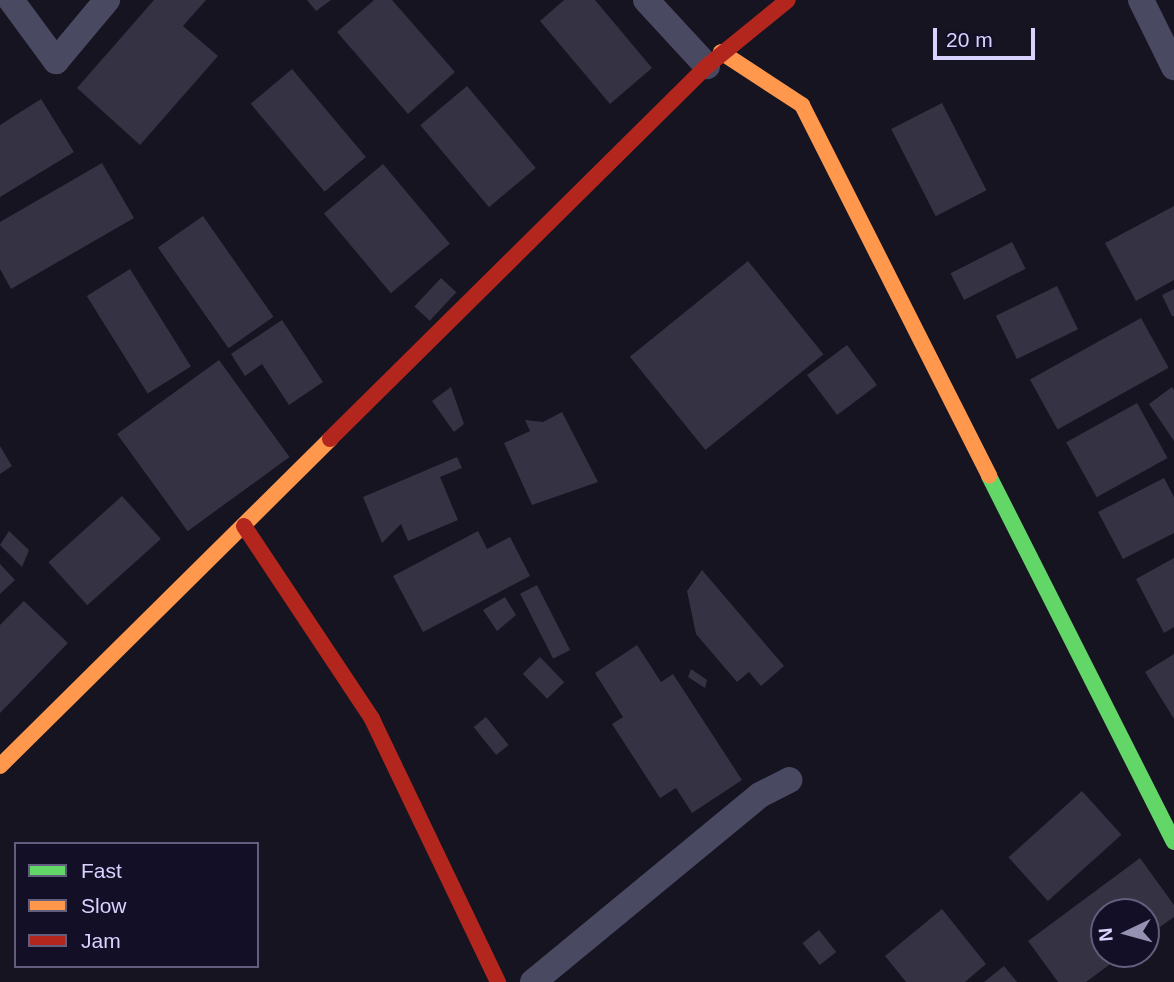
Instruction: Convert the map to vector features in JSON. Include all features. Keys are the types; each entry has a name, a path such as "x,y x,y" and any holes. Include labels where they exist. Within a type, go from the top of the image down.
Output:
{"street":[{"path":"11,0 56,61 107,0"},
{"path":"646,0 714,59 802,105 1174,842"},
{"path":"0,766 714,59 788,0"},
{"path":"1140,0 1174,67"},
{"path":"244,527 372,719 498,982"},
{"path":"533,982 760,795 789,780"}],"building":[{"path":"154,0 206,0 183,26 218,56 140,145 77,88"},
{"path":"307,0 331,0 316,11"},
{"path":"374,0 392,0 455,72 408,114 337,32"},
{"path":"564,0 595,0 652,68 610,104 540,21"},
{"path":"292,69 366,157 325,192 251,104"},
{"path":"467,86 536,168 489,207 420,125"},
{"path":"41,99 74,152 0,197 0,125"},
{"path":"942,103 986,190 936,216 891,129"},
{"path":"102,163 134,218 11,289 0,269 0,222"},
{"path":"383,164 450,244 391,293 324,213"},
{"path":"1174,206 1174,280 1136,301 1105,243"},
{"path":"203,216 274,317 228,348 158,248"},
{"path":"1012,242 1026,269 964,300 951,273"},
{"path":"748,261 824,354 705,450 630,357"},
{"path":"130,269 191,367 148,394 87,296"},
{"path":"441,278 456,292 430,321 414,307"},
{"path":"1057,286 1078,329 1017,359 996,316"},
{"path":"1174,289 1174,316 1172,316 1162,295"},
{"path":"1141,318 1169,368 1058,429 1030,380"},
{"path":"282,320 323,382 289,405 262,364 245,376 231,354"},
{"path":"847,345 877,385 837,415 807,375"},
{"path":"219,360 290,457 188,531 117,434"},
{"path":"451,387 464,424 454,432 432,401"},
{"path":"1172,387 1174,390 1174,441 1149,404"},
{"path":"1137,403 1168,458 1097,497 1066,442"},
{"path":"562,412 598,482 532,505 504,443 530,431 525,420 543,422"},
{"path":"0,446 12,466 0,474"},
{"path":"457,457 462,468 440,477 458,520 408,541 401,524 382,543 363,497"},
{"path":"1164,478 1174,497 1174,533 1123,559 1098,512"},
{"path":"122,496 161,539 87,605 48,562"},
{"path":"9,531 29,550 22,567 0,545"},
{"path":"478,531 487,549 510,537 530,576 423,632 393,576"},
{"path":"1174,558 1174,627 1164,633 1136,579"},
{"path":"0,564 15,580 0,594"},
{"path":"702,570 784,666 761,686 749,672 737,682 696,634 687,591"},
{"path":"537,585 570,650 553,659 520,594"},
{"path":"505,597 516,615 497,631 483,610"},
{"path":"24,601 68,643 0,713 0,625"},
{"path":"637,645 661,682 673,674 742,780 692,813 676,788 660,798 612,724 623,717 595,673"},
{"path":"1174,654 1174,719 1145,672"},
{"path":"540,657 564,682 547,699 523,674"},
{"path":"691,669 707,680 705,688 688,677"},
{"path":"486,717 509,745 496,755 474,727"},
{"path":"1082,791 1121,835 1048,901 1008,857"},
{"path":"1140,858 1174,905 1174,917 1160,927 1160,898 1090,898 1090,968 1105,968 1086,982 1058,982 1028,941"},
{"path":"942,909 986,964 965,982 906,982 885,956"},
{"path":"819,930 836,952 820,965 802,943"},
{"path":"1004,966 1017,982 984,982"}],"traffic: fast":[{"path":"989,476 1174,842"}],"traffic: slow":[{"path":"721,52 802,105 989,476"},
{"path":"0,766 330,439"}],"traffic: jam":[{"path":"330,439 707,66 788,0"},
{"path":"244,526 372,719 498,982"}]}
